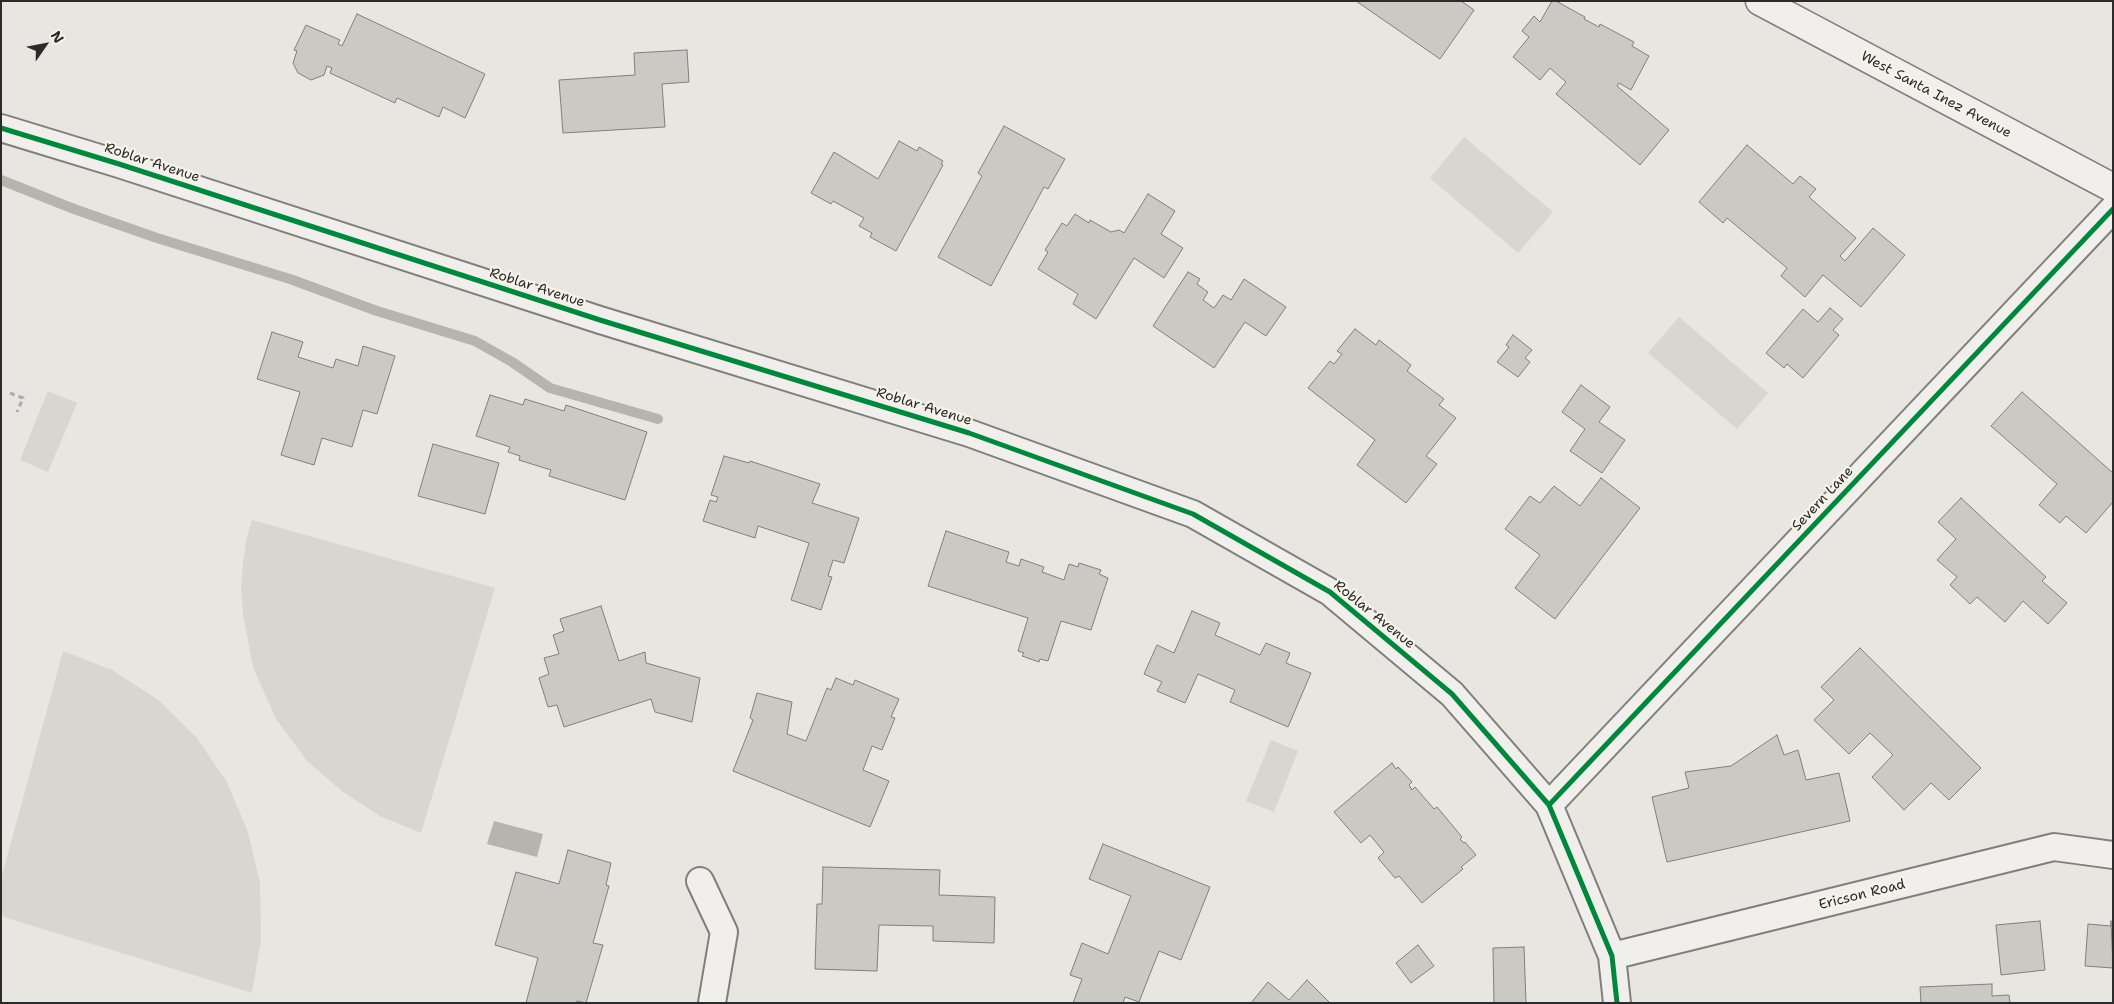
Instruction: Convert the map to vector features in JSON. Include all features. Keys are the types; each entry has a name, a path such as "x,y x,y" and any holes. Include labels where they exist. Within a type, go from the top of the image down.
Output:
{"street":[{"name":"West Santa Inez Avenue","path":"1760,1 2113,188"},
{"name":"Roblar Avenue","path":"1,128 128,167 600,320 968,432 1194,514 1330,592 1452,694 1549,805 1612,956 1618,1003"},
{"name":"Severn Lane","path":"1549,805 2113,208"},
{"name":"Ericson Road","path":"1612,956 2054,847 2113,855"},
{"path":"700,881 724,932 712,1003"}],"path":[{"path":"10,393 23,398 17,412"}],"shaded area":[{"path":"1464,137 1553,212 1518,253 1430,178"},
{"path":"1679,317 1768,393 1737,429 1648,353"},
{"path":"48,391 77,403 48,472 20,460"},
{"path":"252,520 495,588 421,833 380,816 343,792 307,761 276,719 253,667 243,614 241,588 243,563 246,541"},
{"path":"63,651 112,670 157,699 196,737 227,782 248,832 260,883 261,939 252,993 4,917 1,911 1,879"},
{"path":"1271,740 1298,751 1274,812 1246,801"},
{"path":"494,821 543,834 537,857 487,844"}],"building":[{"path":"1356,1 1461,1 1474,10 1440,59"},
{"path":"1552,1 1556,1 1585,17 1584,19 1599,27 1600,24 1634,42 1632,46 1649,56 1631,90 1619,83 1617,86 1669,130 1640,165 1556,94 1566,82 1550,68 1540,80 1513,57 1529,37 1522,31 1534,16 1540,22"},
{"path":"357,14 485,74 465,118 443,107 439,117 397,98 395,103 330,73 332,68 327,66 324,75 311,80 298,73 293,63 297,51 294,50 306,25 340,40 338,44 342,46"},
{"path":"687,50 689,82 662,84 665,127 563,133 559,80 635,75 634,53"},
{"path":"1004,126 1065,159 1048,189 1044,187 991,286 938,257 982,176 978,173"},
{"path":"899,141 917,151 919,147 943,161 941,164 943,165 896,251 870,237 872,233 859,226 864,218 833,201 831,204 811,193 834,152 878,179"},
{"path":"1747,145 1793,184 1800,176 1816,189 1809,197 1856,238 1840,256 1845,261 1873,228 1905,255 1861,307 1823,275 1805,297 1781,276 1787,268 1727,218 1723,223 1699,202"},
{"path":"1148,194 1175,211 1161,234 1183,248 1164,278 1134,258 1096,319 1073,304 1078,294 1038,269 1048,252 1045,250 1062,223 1067,226 1075,214 1089,223 1090,220 1111,232 1119,230 1124,233"},
{"path":"1188,272 1200,279 1197,284 1208,292 1203,300 1214,308 1223,295 1231,300 1244,279 1286,307 1266,336 1245,322 1214,368 1153,326"},
{"path":"1830,308 1843,319 1833,330 1839,335 1803,378 1787,364 1784,368 1766,353 1803,309 1818,322"},
{"path":"1355,329 1376,345 1379,340 1411,365 1407,371 1444,399 1439,405 1456,418 1426,456 1437,464 1406,503 1357,465 1375,440 1308,388 1330,361 1334,364 1342,354 1337,351"},
{"path":"272,332 303,342 298,357 333,368 336,359 358,366 363,346 395,356 377,414 363,410 352,447 322,438 314,465 281,455 300,392 257,379"},
{"path":"1513,335 1532,350 1525,358 1530,362 1518,377 1497,362 1509,347 1506,345"},
{"path":"1581,385 1610,407 1599,422 1625,440 1602,473 1570,451 1585,429 1562,412"},
{"path":"2022,392 2113,473 2113,502 2086,533 2066,516 2060,523 2039,505 2057,484 1991,426"},
{"path":"490,395 523,405 525,399 564,411 566,405 647,432 625,500 549,476 551,470 519,460 520,456 508,452 510,447 476,436"},
{"path":"433,444 499,463 485,514 418,496"},
{"path":"724,456 749,463 750,461 820,484 812,503 859,518 844,563 833,560 828,576 832,577 821,610 791,600 809,543 758,526 755,538 703,521 710,500 716,502 718,497 711,495"},
{"path":"1601,478 1640,508 1555,619 1515,588 1540,555 1505,529 1530,496 1540,503 1554,486 1580,506"},
{"path":"1961,498 2046,577 2042,581 2067,603 2048,624 2023,601 2005,622 1977,597 1970,604 1950,585 1957,577 1937,560 1956,539 1938,522"},
{"path":"946,531 1009,552 1006,562 1019,566 1021,559 1044,567 1042,572 1064,580 1069,564 1078,567 1079,563 1101,570 1099,574 1108,578 1091,630 1061,621 1048,661 1040,659 1039,662 1022,656 1024,653 1018,651 1028,618 928,586"},
{"path":"601,606 619,661 645,652 646,663 700,678 692,722 655,712 651,699 564,727 557,705 548,707 539,678 549,674 544,658 559,654 553,635 564,631 560,619"},
{"path":"1192,611 1220,623 1215,635 1260,655 1266,643 1290,653 1286,663 1311,673 1288,727 1230,702 1235,690 1198,674 1185,703 1157,691 1162,682 1144,674 1157,645 1174,653"},
{"path":"1860,648 1981,768 1949,800 1931,783 1904,810 1872,777 1893,755 1870,733 1849,754 1814,720 1834,700 1821,687"},
{"path":"836,678 853,685 855,680 899,699 891,717 895,718 882,750 872,746 863,770 889,781 870,827 733,771 753,720 750,718 757,693 792,702 787,734 806,741 827,688 831,690"},
{"path":"1777,735 1784,755 1798,750 1806,780 1839,773 1850,821 1667,862 1652,797 1689,788 1685,772 1731,766"},
{"path":"1392,763 1396,769 1398,767 1412,782 1409,785 1412,790 1415,787 1434,809 1437,807 1462,837 1460,839 1476,855 1461,867 1463,869 1422,903 1399,876 1395,878 1378,858 1384,852 1370,835 1361,843 1334,812"},
{"path":"1103,844 1210,887 1181,960 1159,951 1139,1002 1125,997 1123,1003 1073,1003 1082,979 1070,975 1082,943 1108,954 1131,896 1089,879"},
{"path":"568,850 611,863 606,885 609,886 593,943 603,945 586,1003 577,1001 576,1003 526,1003 538,958 495,945 516,872 559,884"},
{"path":"823,867 940,870 939,895 995,897 994,943 933,941 933,926 879,925 877,971 815,969 817,904 822,904"},
{"path":"2040,921 2045,970 2001,975 1996,925"},
{"path":"2111,921 2113,968 2085,966 2088,924 2111,926"},
{"path":"1418,945 1434,966 1411,983 1396,963"},
{"path":"1524,947 1526,1003 1494,1003 1493,948"},
{"path":"1307,980 1330,1003 1251,1003 1268,982 1289,1000"},
{"path":"1992,984 1992,996 2009,995 2010,1003 1921,1003 1920,987"}],"waterway":[{"path":"1,180 74,209 157,238 290,279 377,311 475,341 512,362 550,388 658,419"}],"cycle path":[{"path":"1,128 119,164 600,320 969,433 1193,514 1330,592 1452,694 1549,805 1612,956 1617,1003"},
{"path":"1549,805 2113,209"}]}
